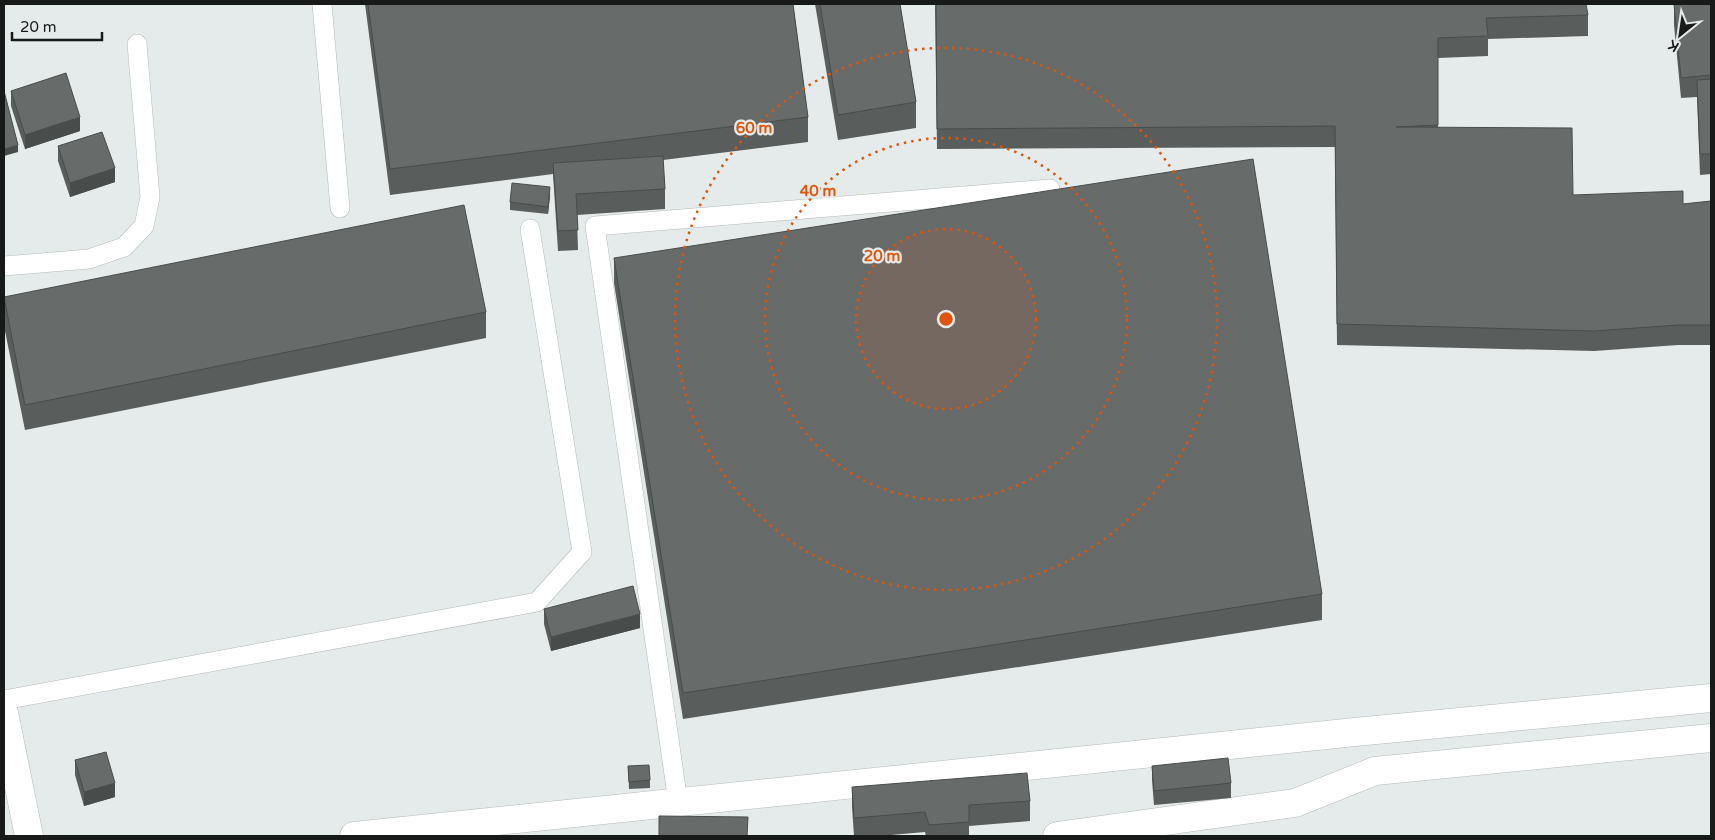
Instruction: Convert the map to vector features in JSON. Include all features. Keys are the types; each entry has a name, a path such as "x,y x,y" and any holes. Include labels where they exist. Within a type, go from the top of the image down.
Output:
{"street":[{"path":"354,836 1365,731 1711,698"},
{"path":"4,713 29,836"},
{"path":"1058,836 1296,803 1375,771 1711,738"}],"lane":[{"path":"322,4 340,208"},
{"path":"4,266 90,259 124,247 144,226 150,198 137,44"},
{"path":"678,802 595,226 1050,189"},
{"path":"4,700 537,602 582,552 530,228"}],"building":[{"path":"368,4 793,4 808,117 390,169"},
{"path":"820,4 900,4 916,102 838,115"},
{"path":"936,4 1586,4 1588,15 1486,18 1488,36 1438,38 1438,125 1396,127 1572,128 1573,195 1683,191 1683,204 1711,201 1711,325 1678,325 1594,331 1337,324 1335,126 937,129"},
{"path":"1674,4 1711,4 1711,75 1681,78"},
{"path":"66,73 80,117 25,135 11,91"},
{"path":"1711,79 1711,154 1700,154 1697,80"},
{"path":"4,91 18,145 4,149"},
{"path":"102,132 115,168 70,183 58,146"},
{"path":"663,156 665,189 576,194 578,230 558,231 553,163"},
{"path":"1253,159 1322,594 683,693 614,258"},
{"path":"512,183 550,187 548,207 510,202"},
{"path":"464,205 486,312 25,405 4,297"},
{"path":"633,586 640,614 551,637 544,609"},
{"path":"106,752 115,783 84,792 75,760"},
{"path":"1228,758 1231,783 1154,791 1152,766"},
{"path":"649,765 650,780 629,782 628,766"},
{"path":"1027,773 1030,801 969,805 969,822 929,825 925,812 854,818 852,787"},
{"path":"659,816 748,817 747,836 659,836"}]}
